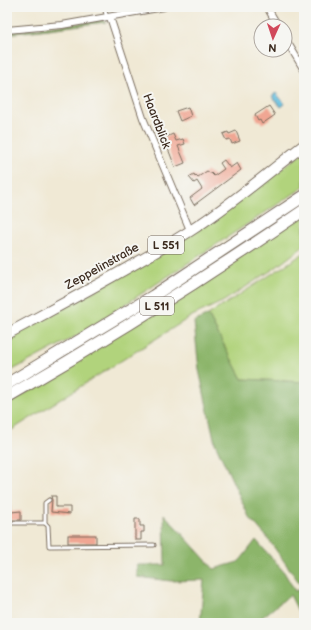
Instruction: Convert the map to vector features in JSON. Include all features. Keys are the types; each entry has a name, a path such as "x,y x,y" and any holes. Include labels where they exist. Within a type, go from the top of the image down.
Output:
{"highway":[{"name":"L 511","path":"7,384 153,296 304,196"},
{"name":"L 511","path":"7,397 99,343 260,240 304,210"}],"main road":[{"name":"Zeppelinstraße","path":"7,334 142,260 190,230 227,205 304,146"}],"street":[{"path":"7,30 62,25 164,7"},
{"path":"266,7 273,18"},
{"name":"Haardblick","path":"108,17 143,118 190,230"},
{"path":"293,51 304,70"}],"lane":[{"path":"104,7 108,17"},
{"path":"49,500 45,503 45,522 48,526 49,546 154,545"},
{"path":"7,523 45,522"}],"green space":[{"path":"103,20 106,22 7,34 7,32"},
{"path":"304,152 304,187 80,334 7,373 7,340 149,260 253,190"},
{"path":"304,214 304,246 275,268 224,301 192,316 7,433 7,405"},
{"path":"304,253 304,382 242,379 208,315"},
{"path":"208,315 242,379 304,382 304,623 290,595 255,623 200,623 204,580 171,581 137,577 137,565 165,565 164,514 214,569 238,562 256,540 284,572 295,591 303,588 266,536 249,517 215,443 199,370 194,322"}],"water":[{"path":"276,93 285,104 281,107 272,96"}],"building":[{"path":"269,106 275,115 262,124 260,120 258,121 255,115"},
{"path":"188,107 191,116 180,121 176,111"},
{"path":"236,131 240,141 232,144 230,139 226,140 223,134 228,132 229,134"},
{"path":"173,134 176,141 183,139 185,144 178,146 185,163 175,167 164,138"},
{"path":"224,160 230,168 237,163 241,170 194,205 190,198 202,189 197,181 194,183 189,177 194,174 198,177 207,171 214,176 224,169 220,163"},
{"path":"51,496 56,496 56,507 70,507 70,514 51,512"},
{"path":"7,506 11,506 11,512 21,511 21,520 9,520 9,518 7,518"},
{"path":"135,519 140,519 140,526 144,526 144,532 141,532 141,540 135,540"},
{"path":"68,535 96,535 96,543 68,543"}]}
